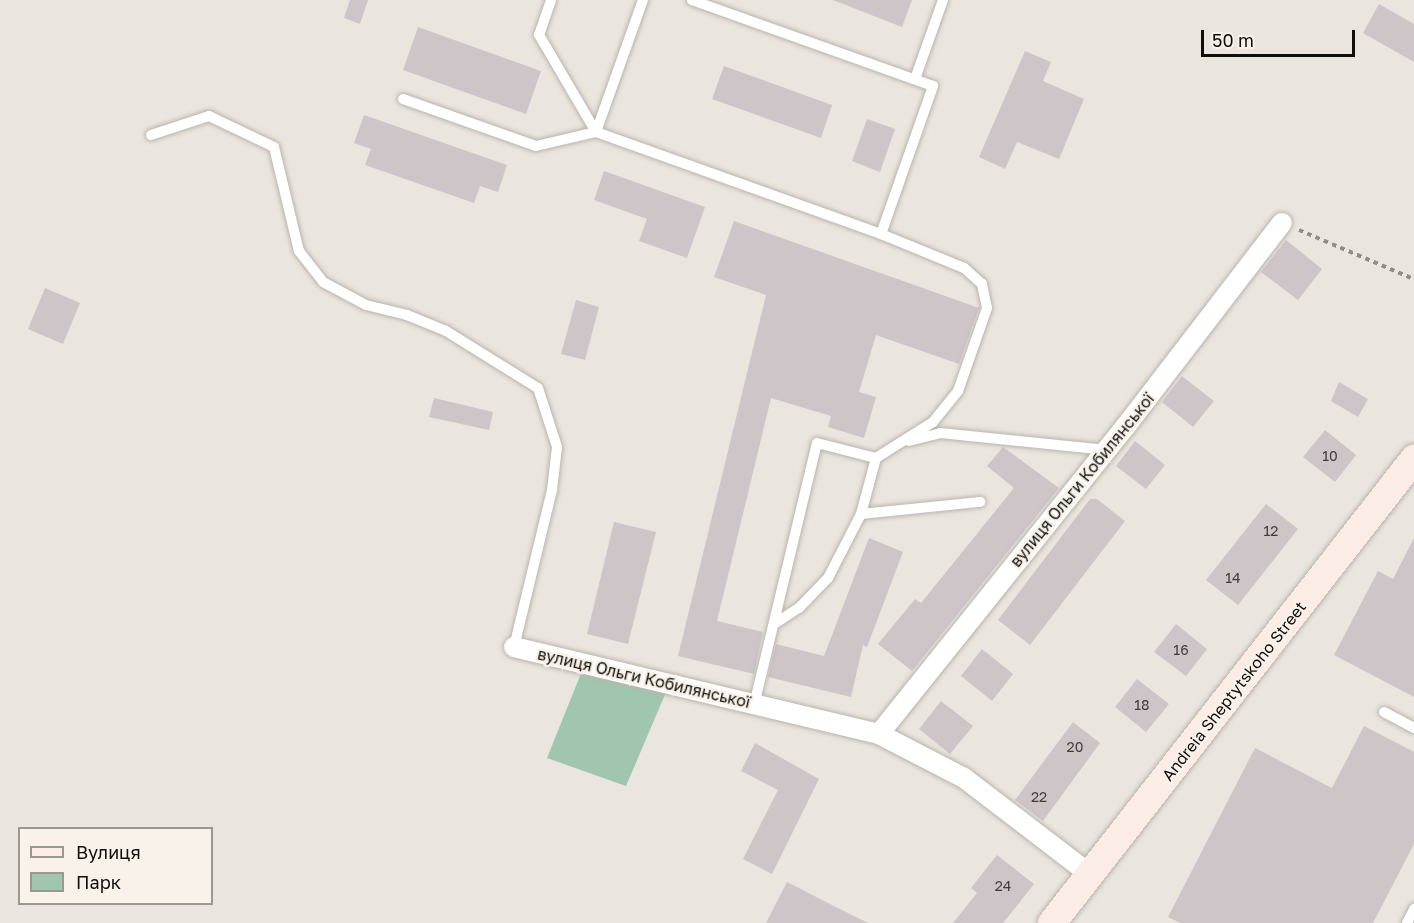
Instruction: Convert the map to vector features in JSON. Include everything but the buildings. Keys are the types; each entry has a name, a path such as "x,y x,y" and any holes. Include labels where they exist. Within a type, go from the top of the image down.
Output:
{"main road":[{"name":"Andreia Sheptytskoho Street","path":"1053,923 1414,459"}],"street":[{"name":"вулиця Ольги Кобилянської","path":"879,734 1107,450 1282,223"},
{"name":"вулиця Ольги Кобилянської","path":"514,647 879,734 964,778 1091,875"}],"lane":[{"path":"551,0 539,35 596,132"},
{"path":"596,132 643,0"},
{"path":"692,0 933,86 881,234"},
{"path":"915,79 943,0"},
{"path":"403,99 536,146 596,132 881,234 964,268 982,284 987,308 958,391 933,422 876,458 861,514 828,578 799,608 774,624"},
{"path":"151,135 209,116 274,147 299,251 323,282 366,305 407,315 446,331 538,388 557,447 552,490 514,647"},
{"path":"903,442 940,434 1107,450"},
{"path":"754,705 817,443 876,458"},
{"path":"861,514 980,502"},
{"path":"1384,712 1414,728"},
{"path":"1407,923 1414,909"}],"path":[{"path":"1282,223 1414,279"}],"green space":[{"path":"582,671 667,690 626,786 547,758"}]}
